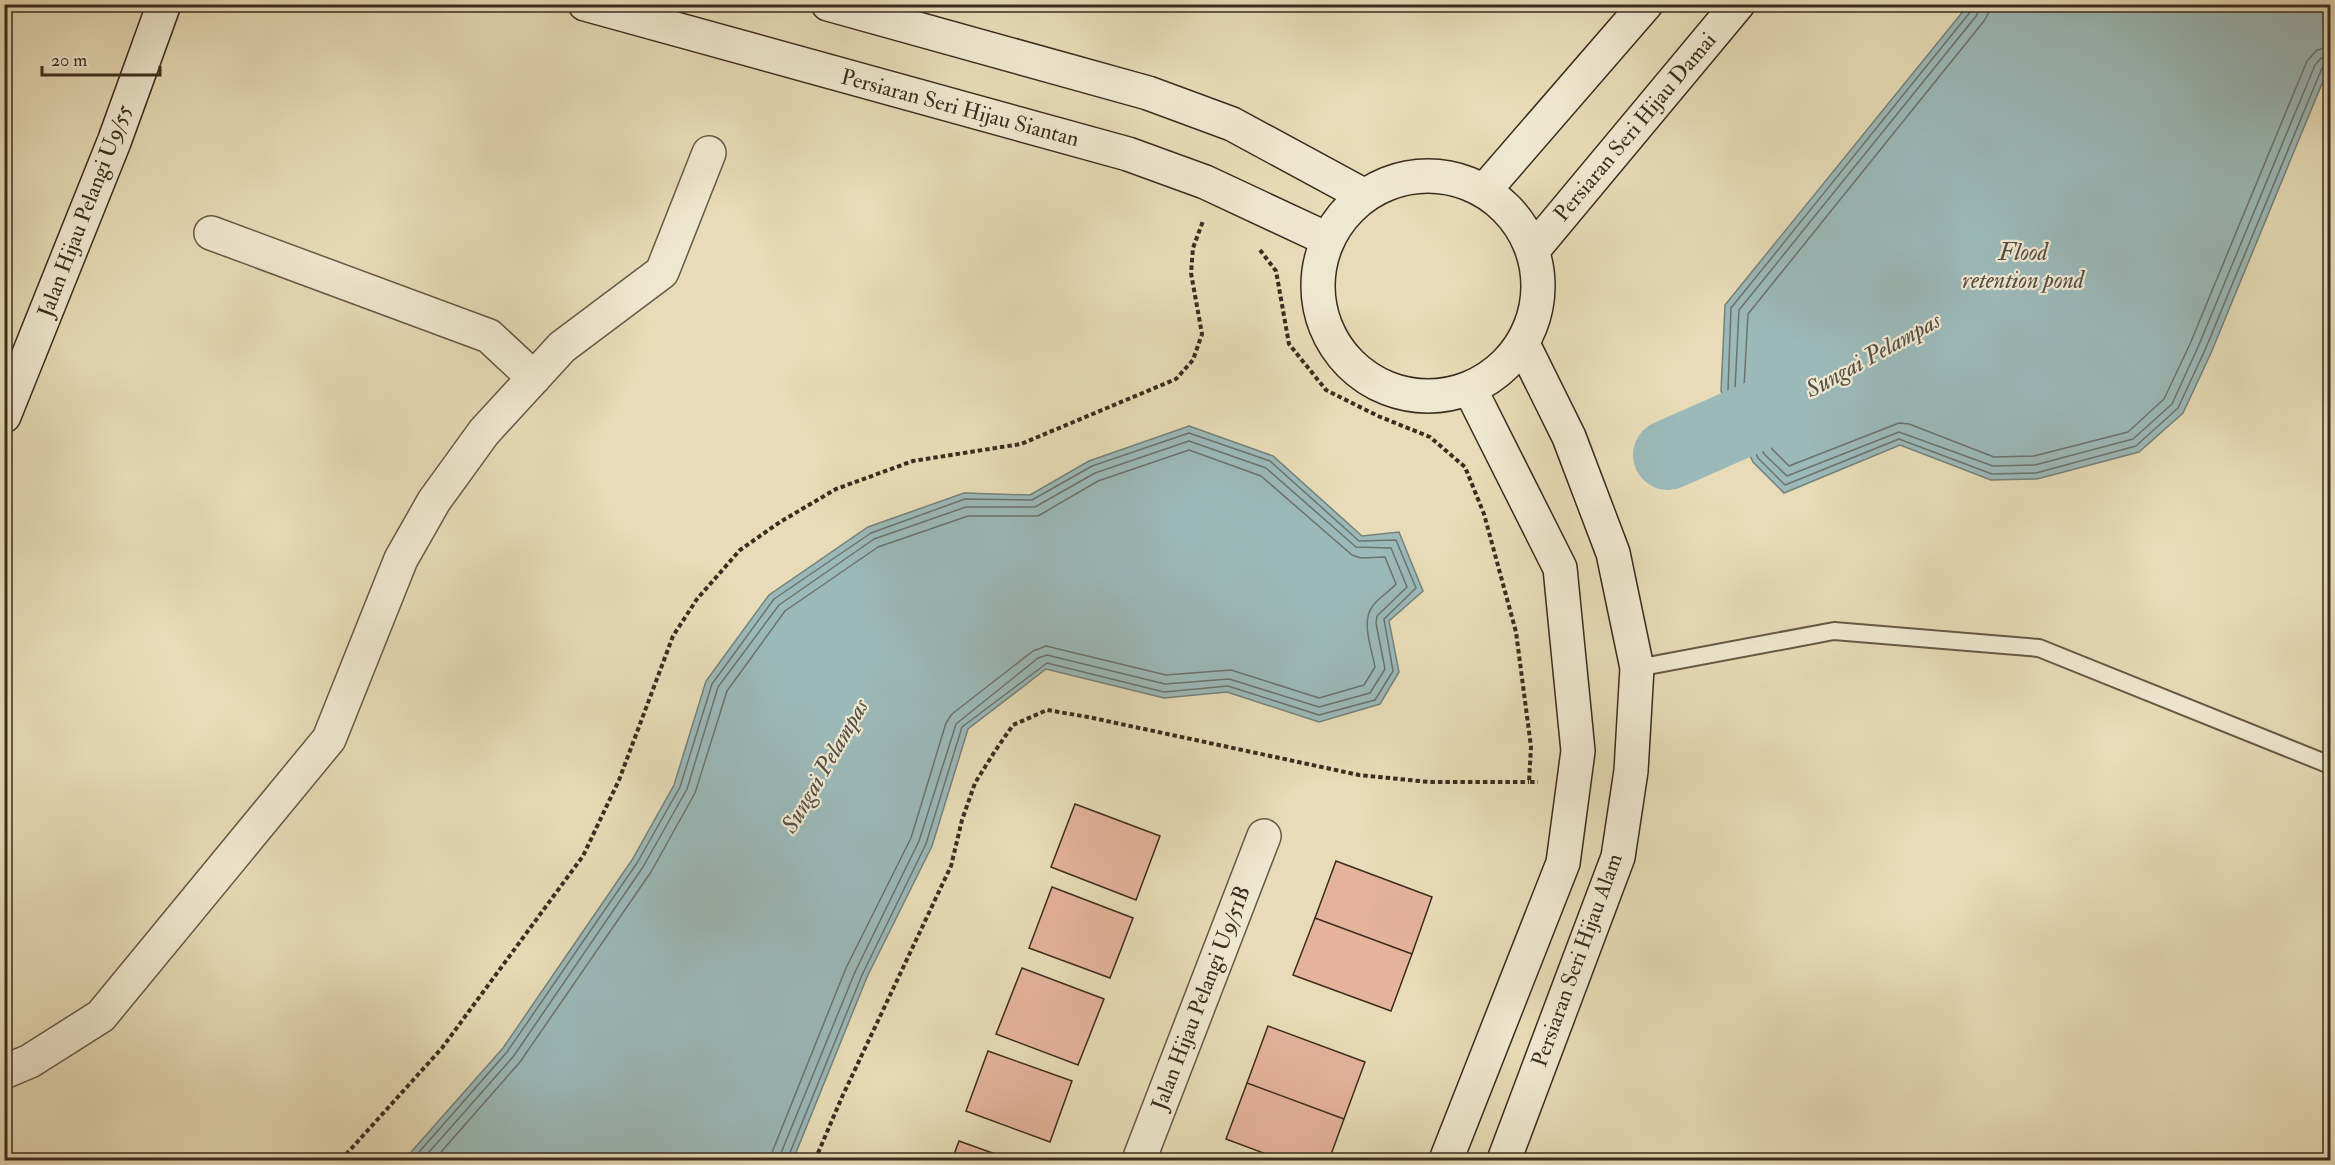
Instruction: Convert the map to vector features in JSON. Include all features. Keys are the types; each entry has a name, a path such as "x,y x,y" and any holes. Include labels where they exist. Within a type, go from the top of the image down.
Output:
{"street":[{"name":"Jalan Hijau Pelangi U9/55","path":"4,416 114,142 164,4"},
{"name":"Persiaran Seri Hijau Siantan","path":"585,4 1128,154 1205,182 1327,239"},
{"path":"1484,191 1646,4"},
{"name":"Persiaran Seri Hijau Damai","path":"1533,249 1738,4"},
{"path":"838,6 1148,93 1232,124 1365,196"},
{"path":"4,1072 30,1061 101,1016 329,739 401,559 434,501 484,432 562,347 662,272 709,153"},
{"path":"1413,176 1450,178 1484,191 1513,216 1533,249 1538,282 1535,314 1523,344 1508,363 1491,378 1470,389 1433,397 1395,392 1361,375 1335,348 1319,313 1316,275 1327,239 1347,208 1377,187 1413,176"},
{"path":"211,233 489,336 534,378"},
{"name":"Persiaran Seri Hijau Alam","path":"1504,1161 1618,856 1631,771 1637,668 1613,553 1569,437 1523,344"},
{"name":"Persiaran Seri Hijau Alam","path":"1446,1161 1563,863 1578,751 1560,568 1470,389"},
{"name":"Jalan Hijau Pelangi U9/51B","path":"1139,1161 1264,836"}],"lane":[{"path":"1637,668 1834,632 2038,648 2331,765"}],"path":[{"path":"341,1161 442,1048 583,856 619,780 673,636 698,599 740,550 780,522 836,489 913,461 1021,444 1176,379 1193,360 1202,334 1197,296 1191,273 1193,248 1204,218"},
{"path":"1254,243 1276,271 1288,344 1326,390 1378,416 1430,437 1465,467 1484,514 1516,632 1532,747 1529,782"},
{"path":"814,1161 951,866 962,820 975,783 1013,725 1047,710 1359,775 1429,782 1574,783"}],"water":[{"name":"Flood retention pond","path":"1969,4 2330,5 2330,64 2211,353 2183,413 2139,452 2037,479 1991,480 1900,445 1784,493 1753,462 1721,391 1725,305"},
{"path":"1189,426 1273,456 1362,536 1399,532 1423,591 1389,621 1399,672 1380,704 1319,722 1227,692 1164,698 1046,669 968,729 932,846 867,977 793,1160 404,1160 503,1048 632,860 674,785 706,681 769,595 868,527 964,493 1030,495 1089,461"}],"building":[{"path":"1075,804 1160,836 1136,900 1051,867"},
{"path":"1336,861 1432,897 1412,954 1315,918"},
{"path":"1052,887 1133,918 1110,978 1029,948"},
{"path":"1315,918 1412,954 1391,1011 1293,975"},
{"path":"1022,968 1104,999 1078,1065 996,1034"},
{"path":"1268,1026 1365,1062 1344,1119 1247,1083"},
{"path":"988,1051 1072,1081 1050,1142 966,1111"},
{"path":"1247,1083 1344,1119 1329,1160 1282,1160 1226,1139"},
{"path":"959,1141 1012,1160 952,1160"}],"waterway":[{"name":"Sungai Pelampas","path":"1668,455 1823,385"}]}
